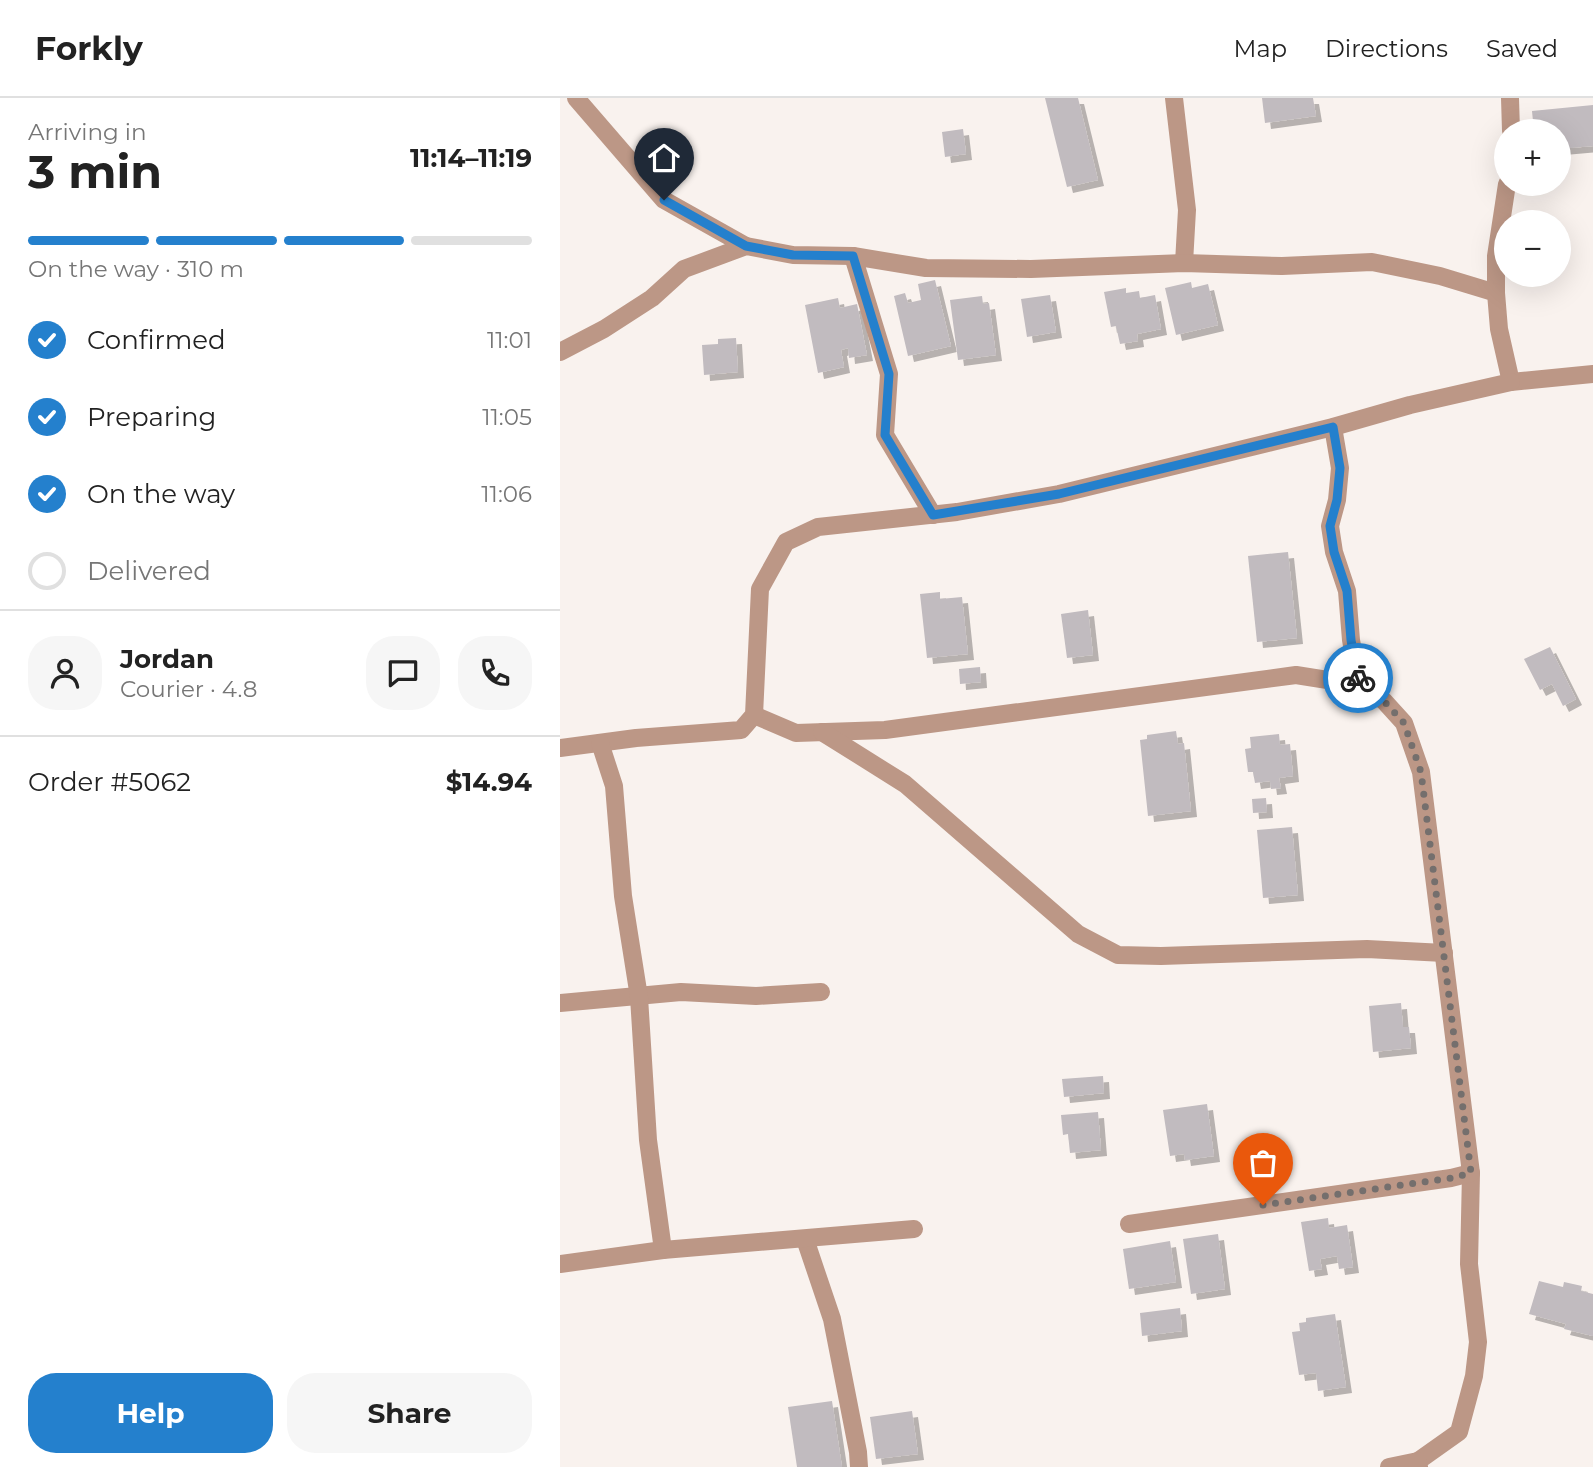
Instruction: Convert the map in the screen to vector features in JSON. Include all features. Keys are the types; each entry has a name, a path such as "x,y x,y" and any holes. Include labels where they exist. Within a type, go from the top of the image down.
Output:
{"street":[{"path":"576,98 664,200 746,246 793,255 853,256 926,268 1031,269 1184,262 1282,266 1372,262 1440,276 1496,293"},
{"path":"1174,98 1187,210 1184,262"},
{"path":"1510,98 1511,119"},
{"path":"1505,196 1496,256 1496,293 1499,328 1511,382"},
{"path":"560,352 604,329 652,298 684,270 746,246"},
{"path":"853,256 889,374 885,435 933,515"},
{"path":"560,747 741,730 754,715 760,589 786,542 818,527 933,515 1059,494 1511,382 1593,374"},
{"path":"1333,427 1340,468 1337,500 1330,526 1334,552 1347,591 1351,640 1359,685"},
{"path":"754,715 796,733 885,730 1296,675 1359,685 1384,701 1404,723 1421,772 1471,1173 1469,1265 1478,1342 1474,1376 1459,1432 1419,1464 1389,1467"},
{"path":"822,732 905,784 1078,934 1118,954 1161,956 1367,949 1444,953"},
{"path":"600,744 614,786 623,896 639,998 649,1140 663,1250"},
{"path":"560,1003 639,998 681,992 756,996 821,992"},
{"path":"1129,1224 1471,1173"},
{"path":"560,1264 663,1250 914,1229"},
{"path":"805,1239 832,1319 859,1467"}],"building":[{"path":"1045,98 1078,98 1098,180 1067,187"},
{"path":"1262,98 1313,98 1316,116 1265,123"},
{"path":"1593,105 1593,146 1571,148 1571,119 1533,119 1532,111"},
{"path":"963,129 966,154 945,157 942,132"},
{"path":"935,280 951,346 908,356 894,296 905,293 908,303 921,300 918,284"},
{"path":"1191,282 1192,288 1208,284 1218,325 1176,335 1165,288"},
{"path":"1126,288 1126,293 1139,291 1140,298 1155,295 1161,329 1137,334 1138,341 1120,344 1116,326 1111,327 1104,292"},
{"path":"1050,295 1056,332 1027,337 1021,299"},
{"path":"982,296 983,304 989,303 996,355 958,360 950,300"},
{"path":"838,298 840,308 857,304 867,355 849,358 848,348 841,350 844,367 818,373 805,305"},
{"path":"736,338 738,372 704,375 702,345 718,344 718,339"},
{"path":"1288,552 1297,638 1257,642 1248,556"},
{"path":"940,592 940,599 962,597 968,654 927,658 920,594"},
{"path":"1088,610 1093,655 1067,658 1061,614"},
{"path":"1550,647 1576,699 1563,706 1552,684 1540,690 1524,659"},
{"path":"980,667 981,682 960,684 959,669"},
{"path":"1176,731 1178,744 1184,743 1191,811 1148,816 1140,740 1147,739 1147,735"},
{"path":"1279,734 1280,745 1290,744 1293,776 1279,778 1281,788 1271,789 1270,781 1255,783 1253,772 1248,772 1245,749 1251,748 1250,737"},
{"path":"1266,798 1267,812 1253,813 1252,799"},
{"path":"1292,827 1298,895 1263,898 1257,830"},
{"path":"1401,1003 1403,1027 1409,1027 1411,1048 1373,1052 1369,1006"},
{"path":"1103,1076 1104,1093 1064,1097 1062,1079"},
{"path":"1207,1104 1214,1156 1185,1160 1184,1154 1170,1156 1163,1110"},
{"path":"1098,1112 1101,1150 1070,1153 1068,1134 1063,1135 1061,1115"},
{"path":"1328,1218 1329,1228 1347,1225 1353,1267 1339,1269 1337,1256 1320,1259 1322,1269 1309,1271 1301,1222"},
{"path":"1218,1234 1225,1289 1191,1294 1183,1239"},
{"path":"1170,1241 1176,1282 1129,1289 1123,1249"},
{"path":"1539,1281 1563,1287 1564,1282 1582,1286 1581,1291 1593,1294 1593,1336 1564,1329 1566,1324 1529,1314"},
{"path":"1180,1308 1182,1331 1142,1336 1140,1313"},
{"path":"1335,1314 1346,1387 1318,1391 1316,1373 1299,1375 1292,1332 1300,1331 1299,1323 1306,1322 1306,1318"},
{"path":"832,1401 842,1467 797,1467 788,1407"},
{"path":"912,1411 918,1454 876,1459 870,1417"}],"way so far":[{"path":"1263,1205 1471,1173 1421,772 1404,723 1384,701 1359,685 1358,678"}],"route":[{"path":"664,200 746,246 793,255 853,256 889,374 885,435 933,515 1059,494 1333,427 1340,468 1337,500 1330,526 1334,552 1347,591 1351,640 1358,678"}]}
